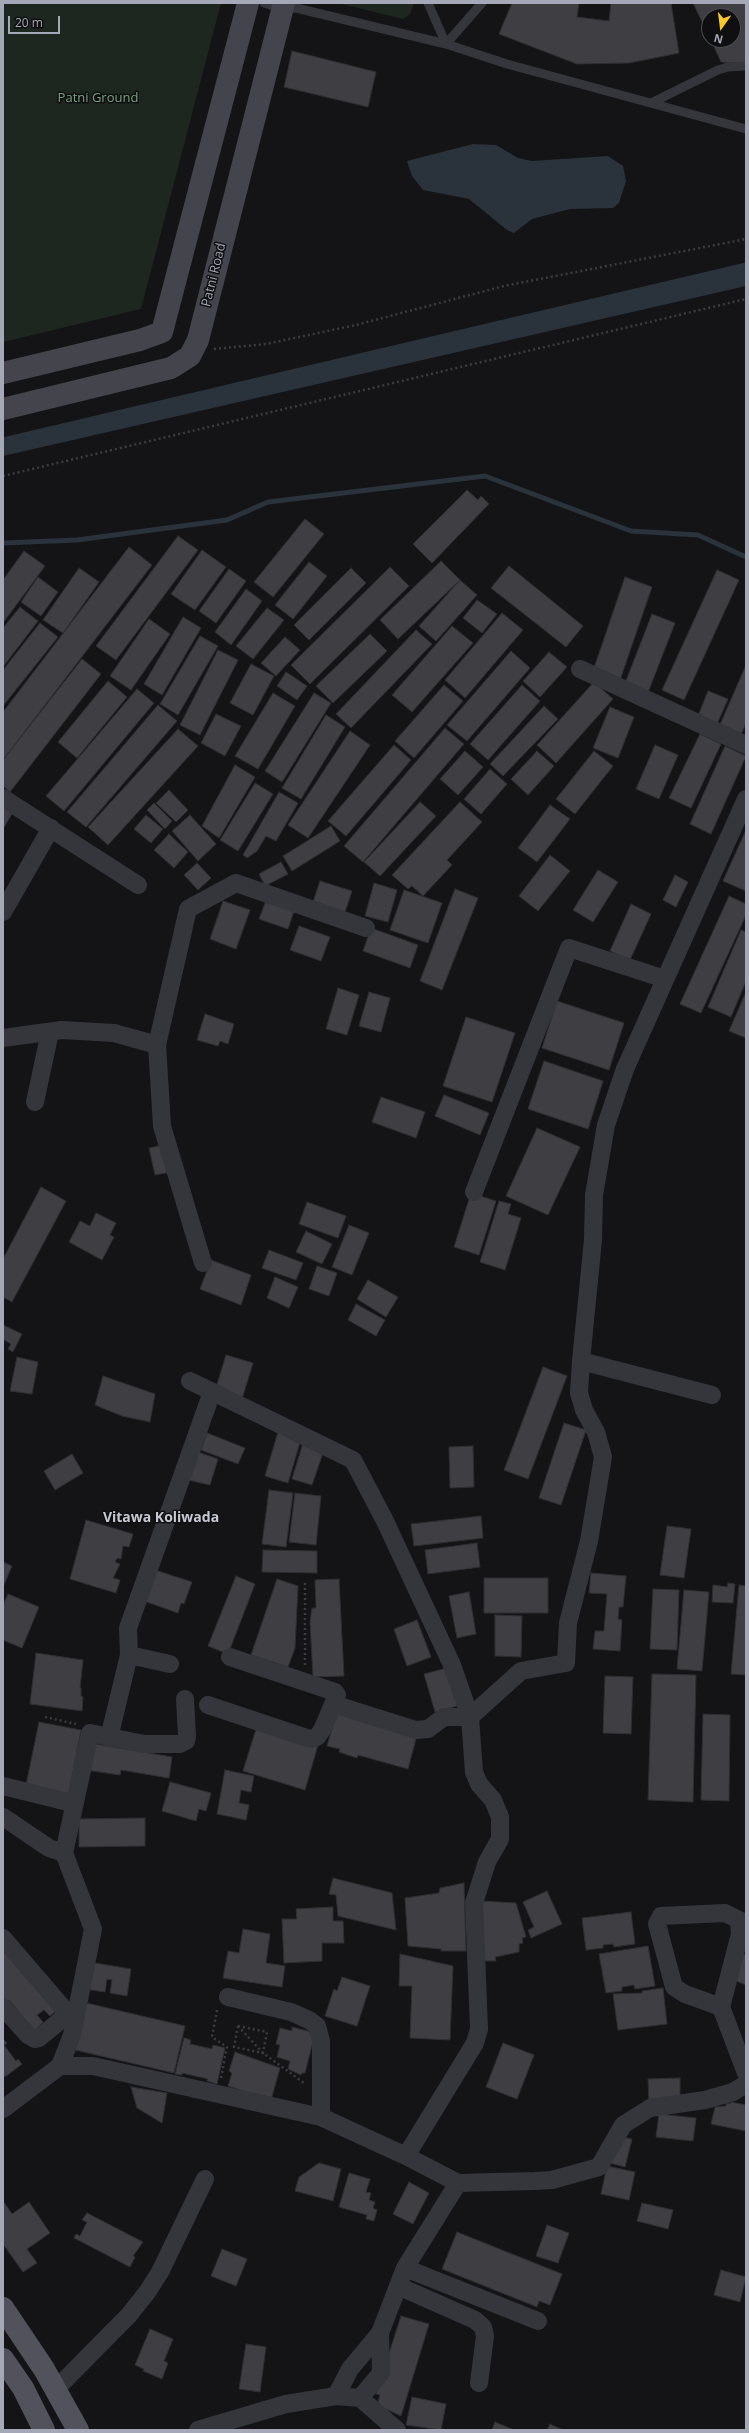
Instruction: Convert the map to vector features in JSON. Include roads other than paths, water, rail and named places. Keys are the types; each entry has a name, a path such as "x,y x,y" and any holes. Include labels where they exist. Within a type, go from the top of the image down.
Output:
{"main road":[{"path":"3,373 140,340 162,332 248,3"},
{"name":"Patni Road","path":"3,409 171,368 190,356 198,340 286,5"},
{"path":"3,2308 55,2390 78,2430"},
{"path":"3,2359 23,2388 44,2430"}],"street":[{"path":"580,669 746,745"},
{"path":"3,798 138,885"},
{"path":"333,1704 416,1730 428,1729 444,1717 470,1717 521,1671 566,1663 568,1623 589,1541 603,1457 596,1432 584,1410 579,1393 597,1169 606,1125 625,1069 746,799"},
{"path":"3,912 51,828"},
{"path":"203,1263 162,1126 157,1045 188,909 236,883 366,928"},
{"path":"474,1192 570,948 665,979"},
{"path":"3,1038 50,1032 114,1033 157,1045"},
{"path":"35,1102 50,1032"},
{"path":"581,1361 712,1395"},
{"path":"190,1381 353,1460 385,1521 452,1665 470,1717 474,1772 479,1784 493,1800 500,1817 500,1839 487,1862 474,1903 479,2029 474,2043 406,2156"},
{"path":"109,1738 129,1655 128,1628 212,1392"},
{"path":"129,1655 170,1664"},
{"path":"208,1704 310,1739 316,1737 322,1730 337,1696 335,1692 306,1681 230,1658"},
{"path":"3,2108 60,2066 70,2041 93,1929 64,1854 90,1733 109,1738 162,1745 180,1744 186,1742 185,1699"},
{"path":"3,1786 64,1801"},
{"path":"3,1817 49,1848 64,1854"},
{"path":"721,2007 685,1994 674,1987 657,1924 661,1916 725,1913 739,1920 740,1934 721,2007 746,2073"},
{"path":"3,1938 64,2009 62,2019 38,2038 32,2038 3,2007"},
{"path":"228,1996 291,2012 309,2020 317,2026 321,2041 322,2117"},
{"path":"56,2024 70,2041"},
{"path":"60,2066 93,2066 322,2117 406,2156 458,2183 552,2180 599,2167 623,2125 650,2108 705,2100 733,2092 746,2084"},
{"path":"55,2390 129,2315 148,2291 160,2272 205,2179"},
{"path":"336,2396 350,2368 380,2333 405,2268 458,2183"},
{"path":"405,2268 538,2321"},
{"path":"398,2286 475,2320 483,2327 485,2336 479,2383"},
{"path":"360,2398 381,2373 380,2333"},
{"path":"201,2430 286,2404 336,2396 360,2398 396,2430"}],"lane":[{"path":"428,3 446,44"},
{"path":"446,44 482,3"},
{"path":"286,5 446,44 507,64 746,129"},
{"path":"651,103 718,70 728,67 746,66"}],"waterway":[{"path":"3,440 746,265"},
{"path":"3,543 77,540 227,520 268,502 485,476 631,531 698,535 746,557"}],"district":[{"name":"Vitawa Koliwada","path":"161,1518"}],"park label":[{"name":"Patni Ground","path":"98,98"}]}
